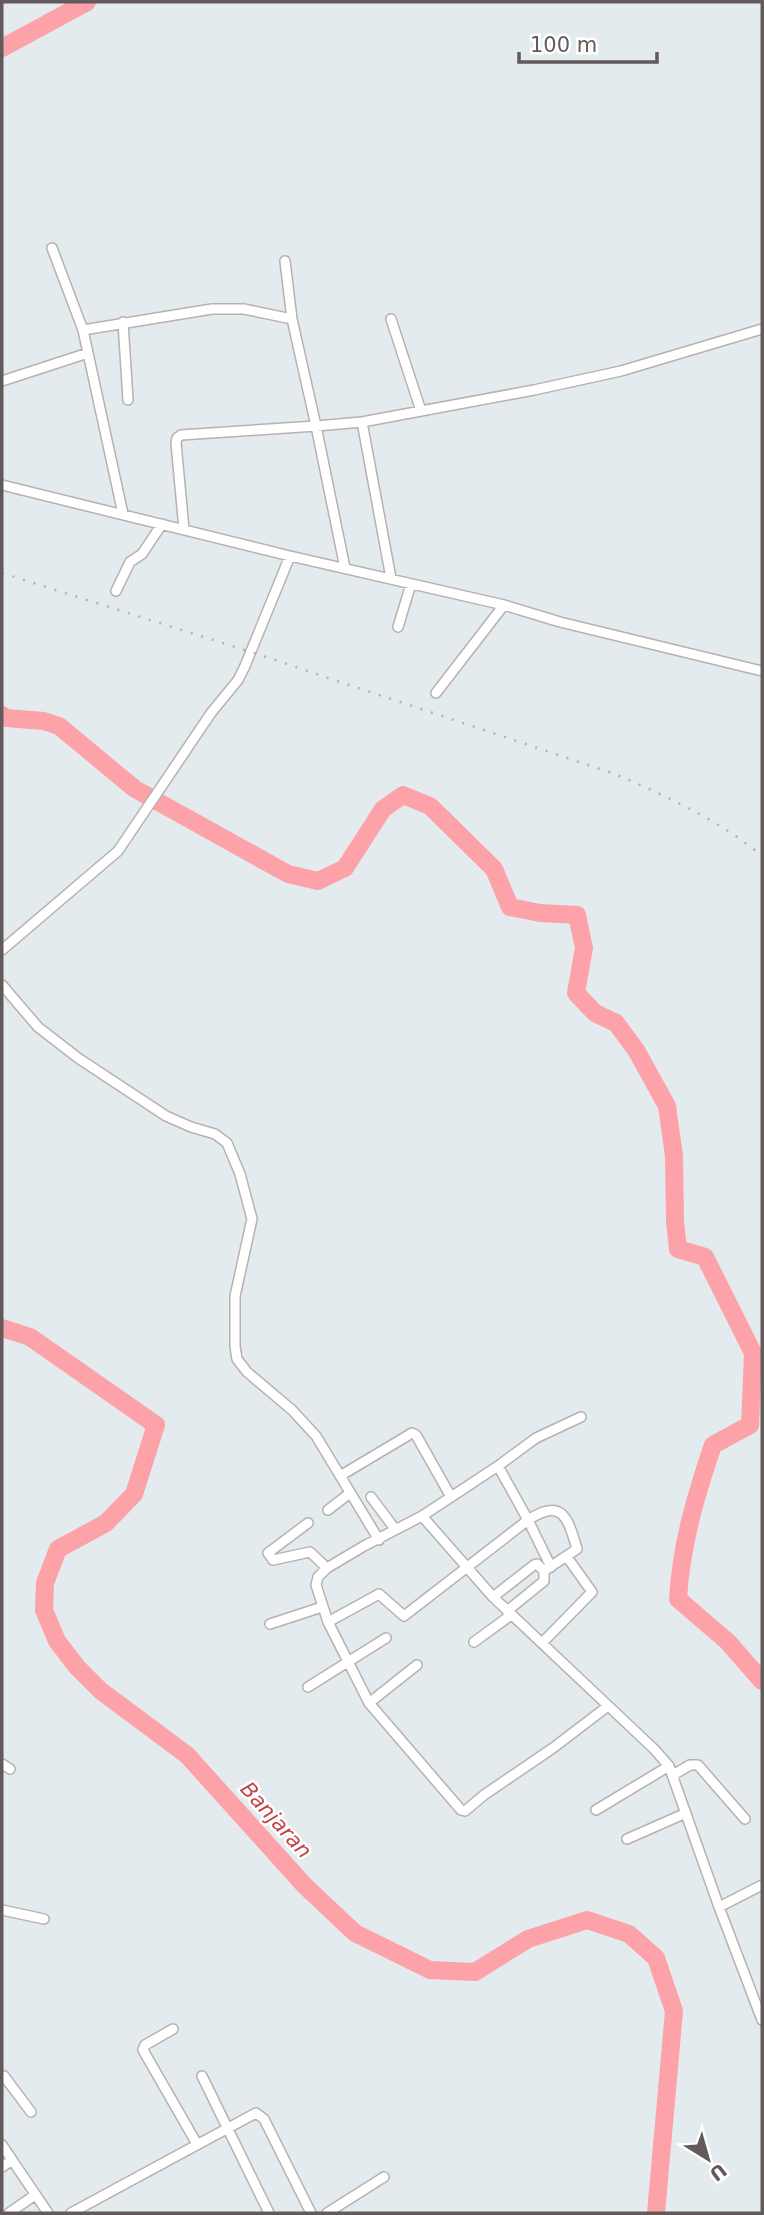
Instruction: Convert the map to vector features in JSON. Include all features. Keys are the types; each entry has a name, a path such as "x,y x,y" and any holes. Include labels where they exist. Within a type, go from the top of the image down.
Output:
{"street":[{"path":"52,248 83,330 123,514"},
{"path":"285,261 292,319 345,568"},
{"path":"83,330 212,309 244,309 292,319"},
{"path":"391,319 421,411"},
{"path":"123,322 128,400"},
{"path":"184,529 176,443 181,435 362,422 621,371 762,329"},
{"path":"2,381 88,353"},
{"path":"362,422 391,578"},
{"path":"2,485 504,605 560,622 762,671"},
{"path":"116,591 130,562 142,554 162,524"},
{"path":"2,950 112,858 211,713 238,680 290,556"},
{"path":"398,627 411,584"},
{"path":"436,693 504,605"},
{"path":"2,985 38,1027 78,1058 166,1116 215,1134 226,1143 240,1174 252,1219 235,1296 237,1359 247,1372 292,1410 316,1436 379,1540"},
{"path":"581,1417 536,1438 422,1516 327,1568 318,1577 316,1585 321,1607 369,1703 461,1810 465,1811 484,1794 553,1748 608,1706"},
{"path":"340,1476 412,1433 416,1435 451,1497"},
{"path":"498,1466 528,1520 548,1569"},
{"path":"328,1510 350,1493"},
{"path":"371,1497 395,1530"},
{"path":"328,1622 379,1594 404,1616 541,1511 557,1510 563,1513 576,1550 548,1569 544,1581 474,1642"},
{"path":"422,1516 493,1597 654,1749 671,1771 762,2020"},
{"path":"309,1523 268,1553 273,1560 310,1552 327,1568"},
{"path":"542,1643 592,1592 567,1557"},
{"path":"493,1597 534,1565 548,1569"},
{"path":"270,1623 321,1607"},
{"path":"308,1687 386,1638"},
{"path":"369,1703 417,1665"},
{"path":"596,1810 671,1771 698,1765 745,1819"},
{"path":"627,1839 686,1813"},
{"path":"719,1907 762,1885"},
{"path":"2,1910 44,1919"},
{"path":"173,2029 145,2045 143,2050 197,2144"},
{"path":"14,2068 3,2077 31,2112"},
{"path":"202,2076 269,2213"},
{"path":"71,2213 256,2113 260,2115 311,2213"},
{"path":"2,2145 48,2213"},
{"path":"2,2167 12,2160"},
{"path":"327,2213 384,2176"},
{"path":"9,2213 35,2195"},
{"path":"345,2202 351,2213"}],"waterway":[{"path":"2,48 87,2"},
{"path":"2,715 6,718 44,721 59,726 135,789 288,874 318,881 345,868 383,809 403,795 430,806 494,869 510,907 540,913 577,915 584,948 576,993 595,1013 616,1023 636,1050 667,1106 674,1156 678,1249 705,1257 753,1353 750,1425 713,1445 690,1520 678,1599 728,1642 762,1681"},
{"name":"Banjaran","path":"2,1328 30,1337 156,1425 134,1494 106,1523 58,1549 45,1583 44,1610 57,1641 77,1667 101,1691 187,1755 305,1886 355,1933 430,1970 475,1972 528,1939 587,1920 629,1934 656,1958 674,2011 656,2213"}],"railway":[{"path":"2,573 251,652 615,774 710,820 762,856"}]}
